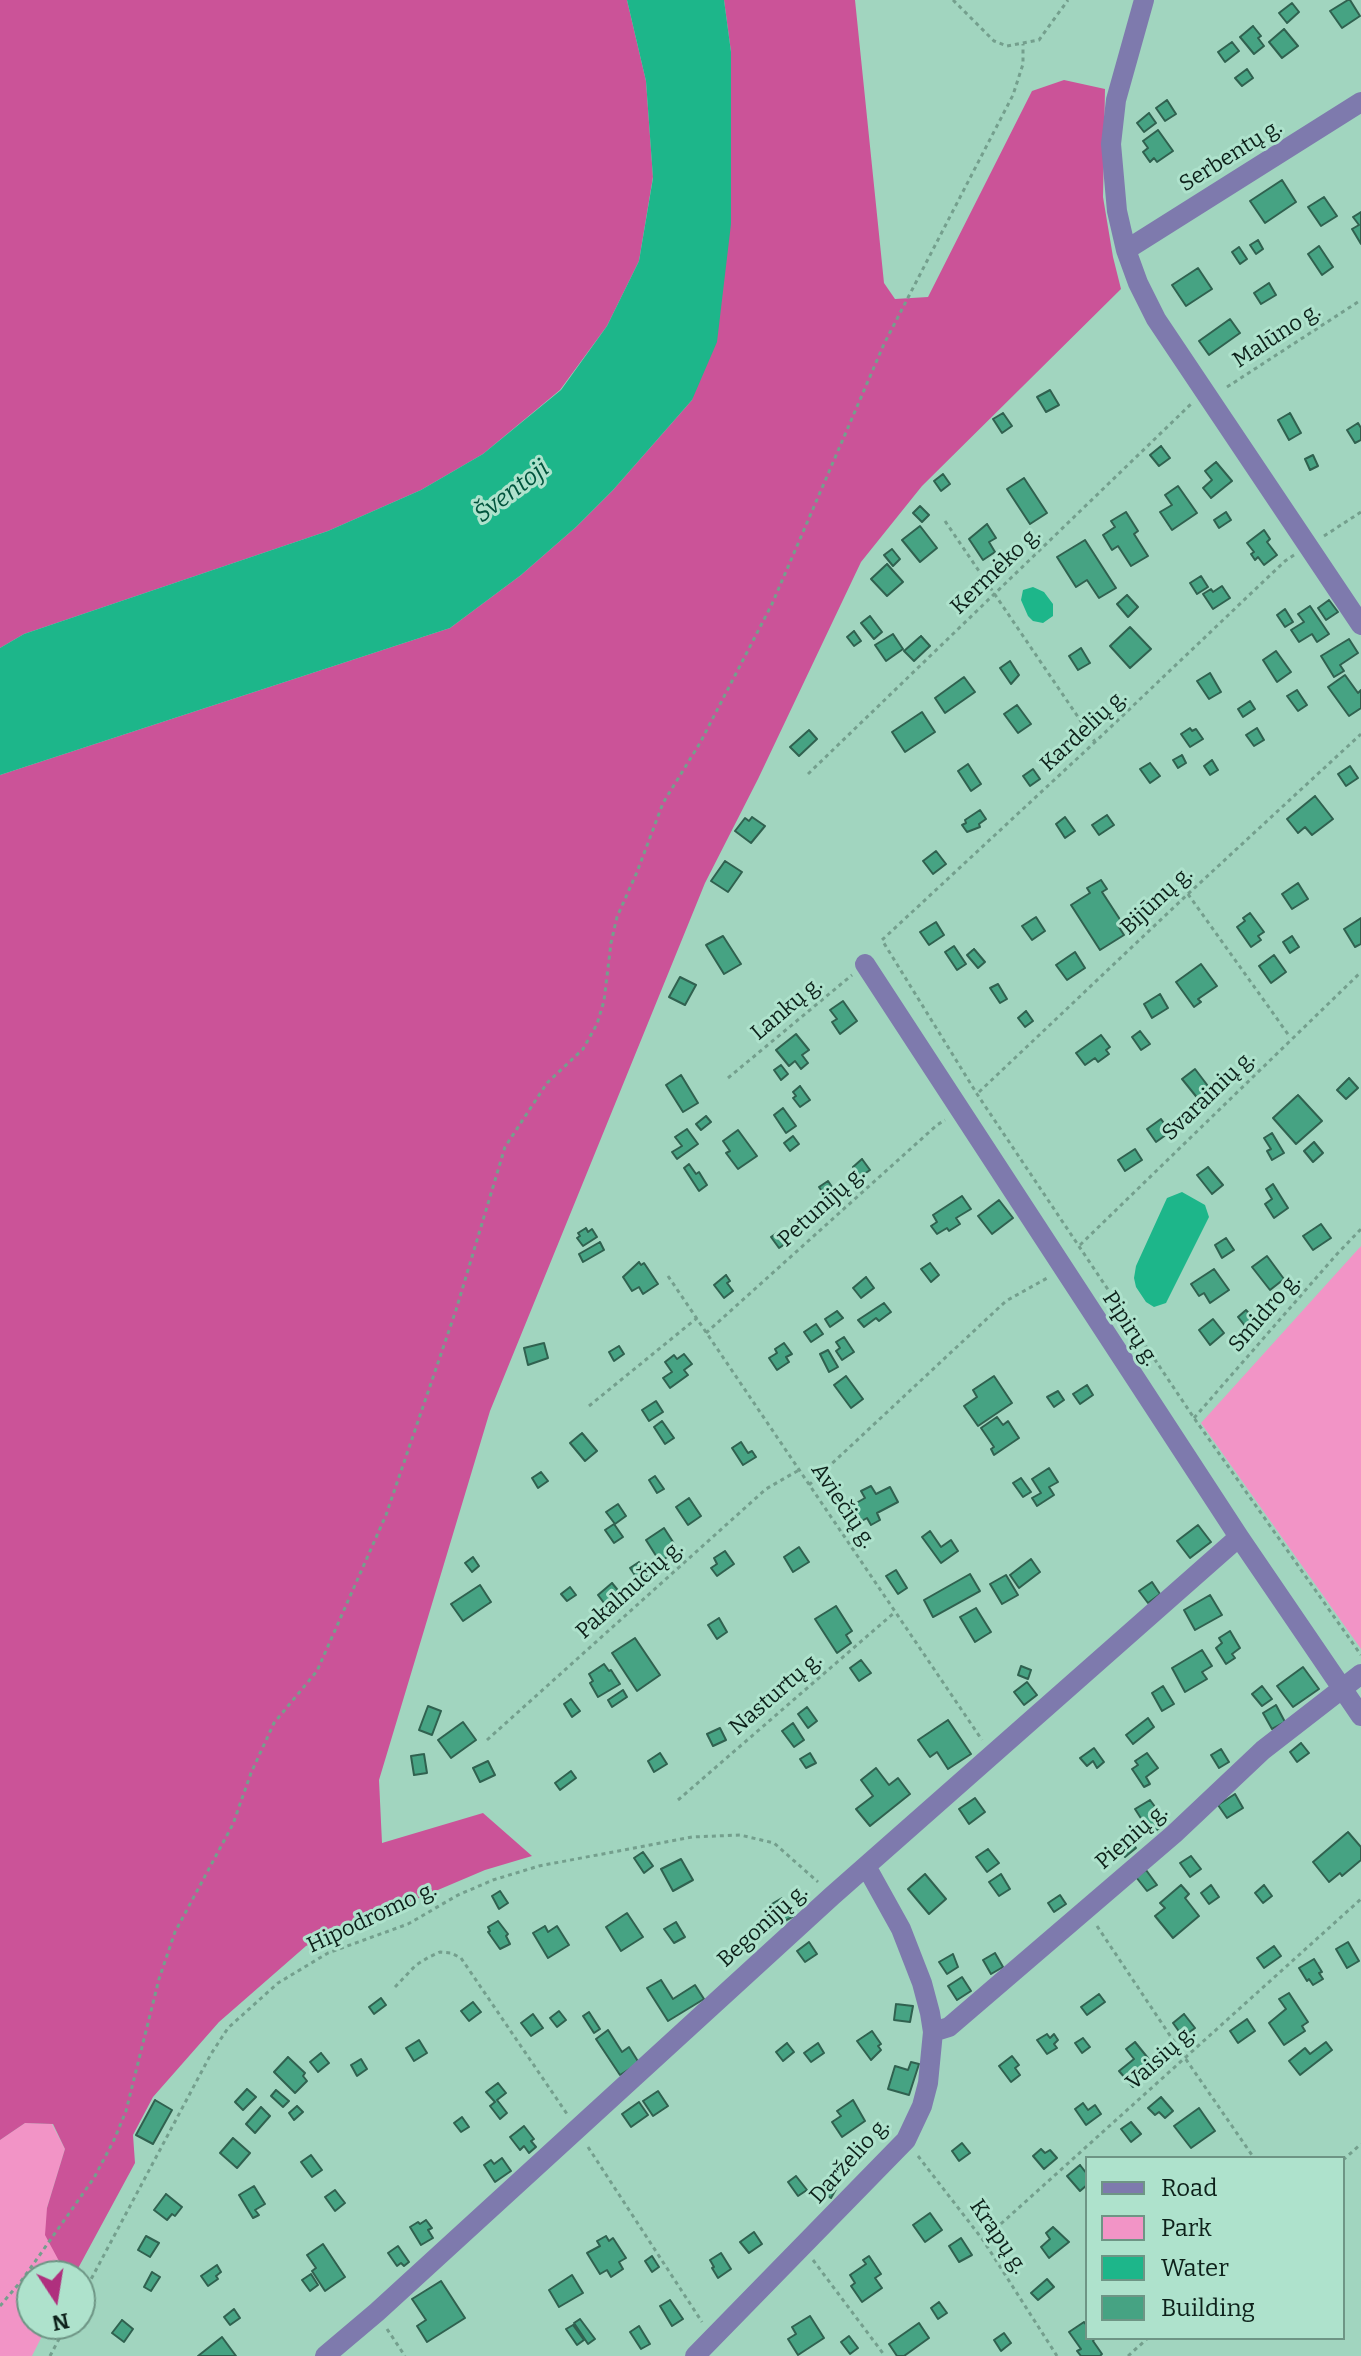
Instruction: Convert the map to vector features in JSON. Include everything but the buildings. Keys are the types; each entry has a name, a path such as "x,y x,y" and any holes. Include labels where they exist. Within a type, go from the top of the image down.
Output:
{"street":[{"path":"1144,0 1116,100 1111,144 1117,211 1126,250 1156,319 1361,625"},
{"name":"Serbentų g.","path":"1126,250 1361,102"},
{"name":"Pipirų g.","path":"865,964 1239,1537 1361,1716"},
{"name":"Begonijų g.","path":"325,2356 832,1896 1239,1537"},
{"name":"Pienių g.","path":"933,2032 949,2027 1174,1834 1263,1750 1361,1674"},
{"name":"Darželio g.","path":"695,2356 906,2140 922,2106 928,2083 933,2032 922,1983 901,1929 866,1866"}],"path":[{"path":"953,0 994,41 1007,46 1039,40 1068,0"},
{"path":"0,2306 94,2178 114,2140 126,2111 159,1979 175,1932 233,1824 251,1773 274,1723 317,1671 386,1515 456,1310 505,1147 547,1083 583,1049 597,1024 604,1001 617,917 663,803 700,743 772,604 884,344 1013,95 1023,64 1023,44"},
{"name":"Malūno g.","path":"1208,394 1361,300"},
{"name":"Kermėko g.","path":"808,774 1168,424 1208,394"},
{"name":"Kardelių g.","path":"977,1094 882,940 1285,561 1361,512"},
{"path":"945,521 1095,742"},
{"name":"Bijūnų g.","path":"977,1094 1361,734"},
{"path":"1188,894 1291,1038"},
{"name":"Lankų g.","path":"728,1078 865,964"},
{"name":"Svarainių g.","path":"1080,1245 1361,972"},
{"path":"977,1094 1194,1418 1361,1655"},
{"name":"Petunijų g.","path":"706,1333 937,1125 962,1110"},
{"name":"Smidro g.","path":"1194,1418 1361,1229"},
{"path":"809,1485 1006,1301 1063,1270"},
{"name":"Aviečių g.","path":"668,1276 991,1754"},
{"path":"589,1406 697,1318"},
{"name":"Pakalnučių g.","path":"487,1740 766,1489 799,1470"},
{"name":"Nasturtų g.","path":"678,1800 895,1612"},
{"name":"Hipodromo g.","path":"96,2270 211,2054 228,2028 278,1983 328,1953 408,1924 458,1895 493,1880 539,1866 692,1837 740,1835 774,1843 832,1896"},
{"name":"Vaisių g.","path":"983,2240 1361,1899"},
{"path":"1086,1909 1253,2156"},
{"name":"Krapų g.","path":"906,2140 983,2240 1057,2356"},
{"path":"1345,2158 1361,2144"},
{"path":"804,2247 885,2356"},
{"path":"377,2312 405,2356"},
{"path":"1128,2356 1146,2340"}],"green space":[{"path":"1361,1246 1361,1649 1201,1423"},
{"path":"25,2123 52,2124 65,2149 47,2208 59,2260 16,2260 16,2340 40,2340 32,2356 0,2356 0,2140"}],"shaded area":[{"path":"0,0 627,0 646,81 653,177 639,261 607,326 560,390 483,454 421,490 328,531 24,634 0,648"},
{"path":"724,0 855,0 884,283 895,299 928,297 1032,91 1064,80 1105,89 1103,197 1121,289 922,486 861,562 705,883 490,1411 379,1780 382,1843 483,1813 532,1856 485,1870 306,1946 219,2022 153,2097 133,2135 135,2163 83,2260 58,2260 45,2235 47,2208 65,2149 53,2124 25,2123 0,2140 0,775 450,628 521,575 576,527 692,400 731,52"}],"water":[{"name":"Šventoji","path":"627,0 724,0 731,52 731,224 717,342 692,400 576,527 521,575 450,628 0,775 0,648 24,634 328,531 421,490 483,454 561,390 607,326 639,261 653,178 646,81"},
{"path":"1033,587 1044,592 1053,604 1053,616 1043,623 1033,621 1028,616 1021,600 1023,590"},
{"path":"1182,1192 1205,1205 1209,1217 1166,1303 1154,1307 1146,1302 1136,1287 1136,1266 1167,1198"}]}
